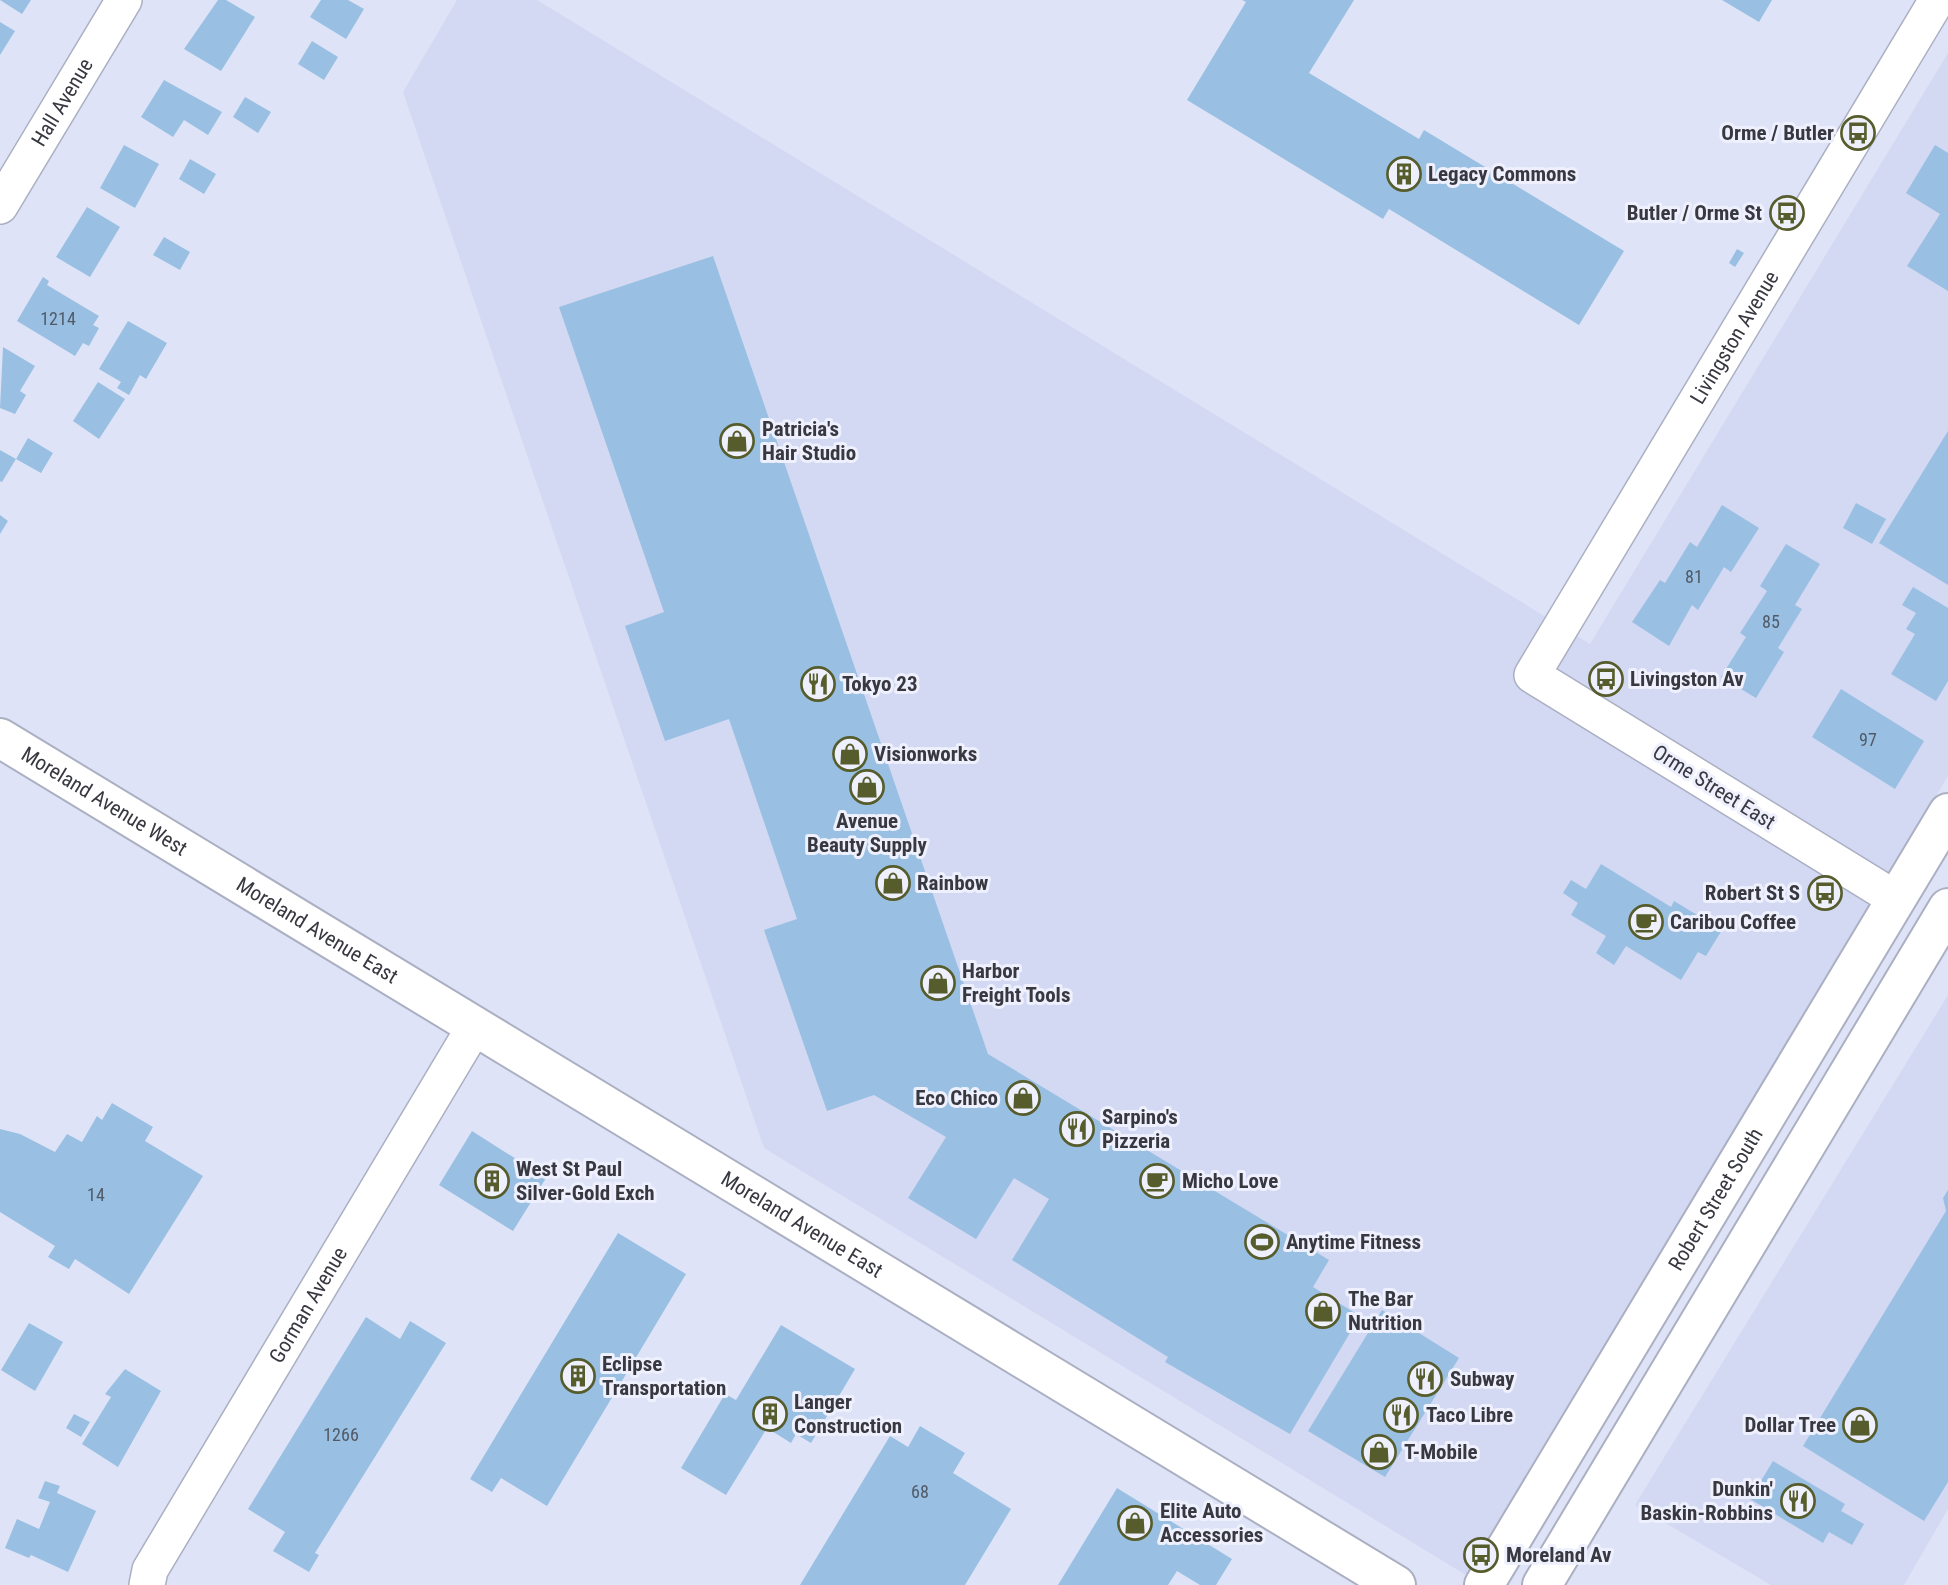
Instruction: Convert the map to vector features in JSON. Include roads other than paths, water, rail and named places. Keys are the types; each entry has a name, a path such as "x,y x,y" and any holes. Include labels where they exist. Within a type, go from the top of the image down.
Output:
{"main road":[{"name":"Moreland Avenue West","path":"0,738 210,865"},
{"name":"Robert Street South","path":"1483,1585 1948,813"},
{"path":"1542,1585 1907,975 1944,923 1928,909 1919,861"},
{"name":"Moreland Avenue East","path":"210,865 1395,1585"},
{"path":"1896,899 1905,923 1907,975"}],"street":[{"name":"Hall Avenue","path":"0,206 124,0"},
{"name":"Livingston Avenue","path":"1532,675 1937,0"},
{"name":"Orme Street East","path":"1532,675 1896,899"},
{"name":"Gorman Avenue","path":"147,1585 150,1570 475,1026"}],"place":[{"name":"Orme / Butler","path":"1858,133"},
{"name":"Legacy Commons","path":"1404,174"},
{"name":"Butler / Orme St","path":"1787,213"},
{"name":"Patricia's Hair Studio","path":"737,441"},
{"name":"Livingston Av","path":"1606,679"},
{"name":"Tokyo 23","path":"818,684"},
{"name":"Visionworks","path":"850,754"},
{"name":"Avenue Beauty Supply","path":"867,787"},
{"name":"Rainbow","path":"893,883"},
{"name":"Robert St S","path":"1825,893"},
{"name":"Caribou Coffee","path":"1646,922"},
{"name":"Harbor Freight Tools","path":"938,983"},
{"name":"Eco Chico","path":"1023,1098"},
{"name":"Sarpino's Pizzeria","path":"1077,1129"},
{"name":"West St Paul Silver-Gold Exch","path":"492,1181"},
{"name":"Micho Love","path":"1157,1181"},
{"name":"Anytime Fitness","path":"1262,1242"},
{"name":"The Bar Nutrition","path":"1323,1311"},
{"name":"Eclipse Transportation","path":"578,1376"},
{"name":"Subway","path":"1425,1379"},
{"name":"Langer Construction","path":"770,1414"},
{"name":"Taco Libre","path":"1401,1415"},
{"name":"Dollar Tree","path":"1860,1425"},
{"name":"T-Mobile","path":"1379,1452"},
{"name":"Dunkin' Baskin-Robbins","path":"1798,1501"},
{"name":"Elite Auto Accessories","path":"1135,1523"},
{"name":"Moreland Av","path":"1481,1555"}]}
